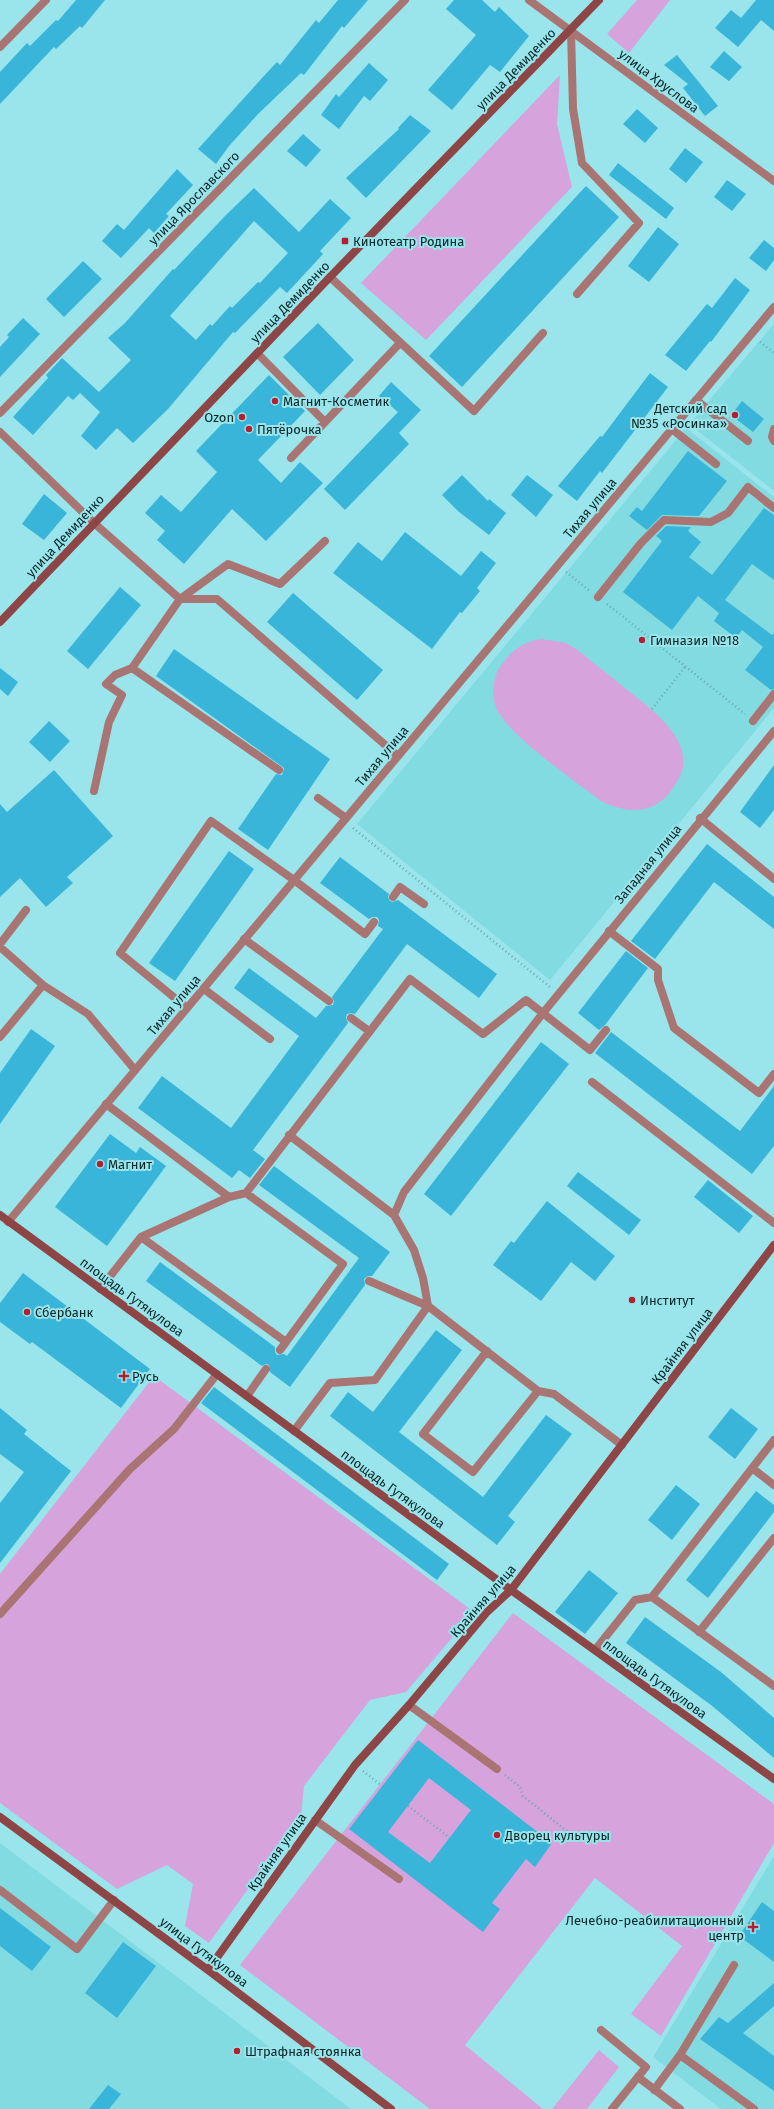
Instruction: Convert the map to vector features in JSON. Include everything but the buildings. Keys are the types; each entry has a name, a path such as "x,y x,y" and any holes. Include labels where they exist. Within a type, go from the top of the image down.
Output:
{"street":[{"path":"0,47 46,0"},
{"name":"улица Ярославского","path":"0,413 405,0"},
{"name":"улица Хруслова","path":"529,0 774,181"},
{"name":"улица Демиденко","path":"0,622 330,277 599,0"},
{"path":"571,30 573,109 582,163 639,223 577,294"},
{"path":"330,277 474,412 543,333"},
{"name":"Тихая улица","path":"8,1222 774,307"},
{"path":"291,458 400,343"},
{"path":"257,353 325,422"},
{"path":"696,400 748,441"},
{"path":"672,429 716,464"},
{"path":"774,429 772,437 774,440"},
{"path":"0,432 94,523 180,599 217,599 398,756"},
{"path":"598,597 641,543 664,520 711,522 728,513 748,487 774,508"},
{"path":"94,791 109,722 122,695 106,684 115,675 132,668 180,599 228,564 280,584 325,541"},
{"path":"132,668 279,770"},
{"path":"753,721 774,694"},
{"name":"Западная улица","path":"394,1215 404,1192 543,1013 700,818 774,731"},
{"path":"318,798 346,818"},
{"path":"700,818 774,879"},
{"path":"187,1008 120,953 211,821 294,880 365,934 374,922"},
{"path":"393,897 400,887 424,904"},
{"path":"26,910 0,946 43,984 88,1014 135,1070"},
{"path":"609,931 658,969 658,980 674,1028 759,1093 774,1074"},
{"path":"244,939 329,1001"},
{"path":"100,1289 141,1237 229,1197 246,1193 410,979 483,1034 526,1000 590,1050 606,1030"},
{"path":"0,1037 43,984"},
{"path":"204,989 270,1039"},
{"path":"352,1018 369,1031"},
{"path":"592,1082 774,1223"},
{"path":"106,1104 229,1197"},
{"path":"289,1135 394,1215 414,1250 423,1278 428,1306 375,1380 330,1383 294,1431"},
{"path":"246,1193 343,1264 351,1268"},
{"name":"площадь Гутякулова","path":"0,1215 511,1590 774,1779"},
{"path":"141,1237 286,1342"},
{"name":"Крайняя улица","path":"208,1970 355,1765 409,1705 487,1612 511,1590 774,1245"},
{"path":"280,1350 343,1264"},
{"path":"368,1281 428,1306 538,1391 554,1394 622,1445"},
{"path":"487,1351 423,1434 473,1472 538,1391"},
{"path":"247,1396 266,1369"},
{"path":"0,1614 130,1469 174,1429 217,1374"},
{"path":"595,1650 635,1600 652,1597 774,1440"},
{"path":"752,1468 774,1485"},
{"path":"699,1632 774,1538"},
{"path":"652,1597 774,1686"},
{"path":"409,1705 497,1769"},
{"name":"улица Гутякулова","path":"0,1817 208,1970 391,2109"},
{"path":"315,1820 400,1879"},
{"path":"0,1890 77,1949 114,1900"},
{"path":"654,2090 680,2055 734,1965"},
{"path":"601,2030 646,2067 612,2109"},
{"path":"680,2055 754,2109"},
{"path":"638,2077 680,2109"}],"path":[{"path":"756,339 774,353"},
{"path":"558,565 753,721"},
{"path":"652,709 685,667"},
{"path":"351,826 551,988"},
{"path":"355,1765 382,1786"},
{"path":"497,1769 520,1787 523,1796 578,1840"},
{"path":"408,1806 450,1838"}],"shaded area":[{"path":"637,0 670,0 629,53 607,34"},
{"path":"560,75 557,124 572,187 426,340 361,283"},
{"name":"Детский сад №35 «Росинка»","path":"774,324 774,491 689,424"},
{"name":"Гимназия №18","path":"686,428 774,497 774,708 550,980 357,824"},
{"path":"542,639 566,643 579,651 649,708 672,731 679,743 683,757 682,771 669,794 663,799 654,805 639,810 624,809 601,801 544,758 514,732 503,719 494,703 493,691 495,679 499,669 514,650 524,644"},
{"path":"154,1376 474,1612 406,1692 370,1700 304,1786 301,1816 209,1943 185,1926 193,1884 167,1865 117,1889 0,1803 0,1574"},
{"path":"513,1613 774,1804 774,1843 661,2036 631,2014 682,1946 595,1878 465,2045 543,2109 430,2109 240,1965"},
{"path":"0,1843 126,1938 351,2109 0,2109"},
{"name":"Лечебно-реабилитационный центр","path":"774,1856 774,2109 721,2109 653,2057"},
{"path":"599,2050 619,2067 587,2109 552,2109"}],"place":[{"name":"Кинотеатр Родина","path":"345,241"},
{"name":"Магнит-Косметик","path":"275,401"},
{"name":"Детский сад №35 «Росинка»","path":"735,415"},
{"name":"Ozon","path":"242,417"},
{"name":"Пятёрочка","path":"249,429"},
{"name":"Гимназия №18","path":"642,640"},
{"name":"Магнит","path":"100,1164"},
{"name":"Институт","path":"632,1300"},
{"name":"Сбербанк","path":"27,1312"},
{"name":"Русь","path":"124,1376"},
{"name":"Дворец культуры","path":"497,1835"},
{"name":"Лечебно-реабилитационный центр","path":"753,1927"},
{"name":"Штрафная стоянка","path":"237,2051"}]}
